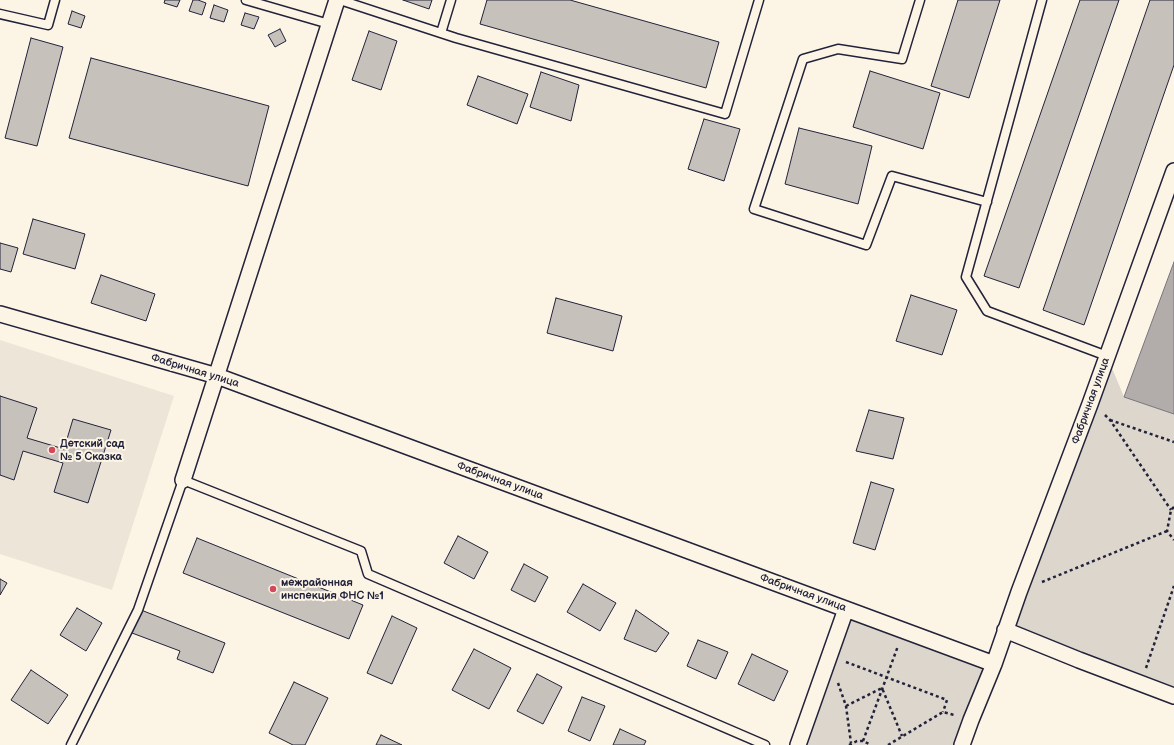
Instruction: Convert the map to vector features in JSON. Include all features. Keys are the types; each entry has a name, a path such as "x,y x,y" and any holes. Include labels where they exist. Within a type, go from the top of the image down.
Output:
{"street":[{"path":"183,480 338,0"},
{"name":"Фабричная улица","path":"962,745 994,664 1005,630 1090,404 1174,171"},
{"name":"Фабричная улица","path":"0,314 217,376 994,664"},
{"path":"798,745 828,655 846,609"},
{"path":"1005,630 1174,696"}],"lane":[{"path":"0,14 48,25 55,0"},
{"path":"246,0 329,24"},
{"path":"338,0 441,33 725,114 759,0"},
{"path":"441,33 451,0"},
{"path":"920,0 902,59 838,49 803,59 754,209 866,245 892,176 987,202"},
{"path":"1042,0 966,277 987,311 1107,356"},
{"path":"71,745 138,610 183,480 361,551 368,574 765,745"}],"path":[{"path":"1090,404 1110,420 1171,510"},
{"path":"1110,420 1174,442"},
{"path":"1174,507 1171,510 1167,531 1174,540"},
{"path":"1019,592 1167,531"},
{"path":"1141,684 1174,586"},
{"path":"863,741 904,631"},
{"path":"828,655 946,700 943,712 888,745"},
{"path":"828,655 846,706 850,744 863,741 871,745"},
{"path":"846,706 882,688"},
{"path":"882,688 902,736"},
{"path":"943,712 971,720"}],"shaded area":[{"path":"1174,262 1174,414 1124,397"},
{"path":"0,340 174,396 112,590 0,554"},
{"path":"1107,356 1124,397 1174,414 1174,696 1005,630"},
{"path":"846,609 994,664 962,745 798,745"}],"building":[{"path":"165,0 180,0 177,7 164,3"},
{"path":"193,0 206,3 202,15 189,11"},
{"path":"403,0 432,0 429,9"},
{"path":"487,0 570,0 719,42 706,88 480,24"},
{"path":"958,0 1000,0 969,98 931,86"},
{"path":"1080,0 1119,0 1019,288 984,276"},
{"path":"1150,0 1174,0 1174,65 1084,325 1043,310"},
{"path":"214,5 228,10 224,22 210,18"},
{"path":"72,11 85,16 81,28 68,24"},
{"path":"245,13 259,17 254,29 241,25"},
{"path":"280,29 286,41 275,47 268,35"},
{"path":"369,31 397,41 381,90 352,80"},
{"path":"31,38 63,47 37,146 5,138"},
{"path":"91,58 269,106 248,186 69,138"},
{"path":"870,71 940,93 923,149 853,127"},
{"path":"541,72 579,85 571,121 530,107"},
{"path":"478,76 528,94 517,124 467,105"},
{"path":"704,119 740,129 724,181 688,169"},
{"path":"799,128 872,146 858,204 785,184"},
{"path":"33,219 85,234 75,269 23,254"},
{"path":"0,243 18,248 11,272 0,269"},
{"path":"101,275 155,294 146,321 91,303"},
{"path":"911,295 957,310 942,355 896,341"},
{"path":"556,298 622,316 613,351 547,333"},
{"name":"Детский сад № 5 Сказка","path":"0,396 37,408 27,438 64,449 73,419 111,430 88,503 54,492 63,463 23,451 14,480 0,475"},
{"path":"869,410 904,418 893,459 856,451"},
{"path":"871,482 894,489 875,550 853,543"},
{"path":"458,536 488,552 474,579 444,563"},
{"name":"межрайонная инспекция ФНС №1","path":"197,538 363,605 349,639 183,573"},
{"path":"524,564 548,577 535,602 511,590"},
{"path":"0,579 7,583 0,595"},
{"path":"583,584 616,603 600,631 567,612"},
{"path":"77,608 102,623 86,651 60,635"},
{"path":"141,610 225,643 213,673 177,659 180,651 132,633"},
{"path":"636,610 669,633 656,652 624,639"},
{"path":"392,616 417,628 392,684 367,673"},
{"path":"698,640 728,652 716,679 687,666"},
{"path":"474,649 511,668 489,709 452,690"},
{"path":"752,654 788,671 774,701 738,684"},
{"path":"31,670 68,695 48,724 11,700"},
{"path":"537,674 562,687 543,724 517,711"},
{"path":"294,682 328,698 305,745 293,745 269,733"},
{"path":"582,697 605,706 590,741 568,731"},
{"path":"620,729 646,741 644,745 613,745"},
{"path":"381,735 402,745 376,745"}],"place":[{"name":"Детский сад № 5 Сказка","path":"52,450"},
{"name":"межрайонная инспекция ФНС №1","path":"273,589"}]}
